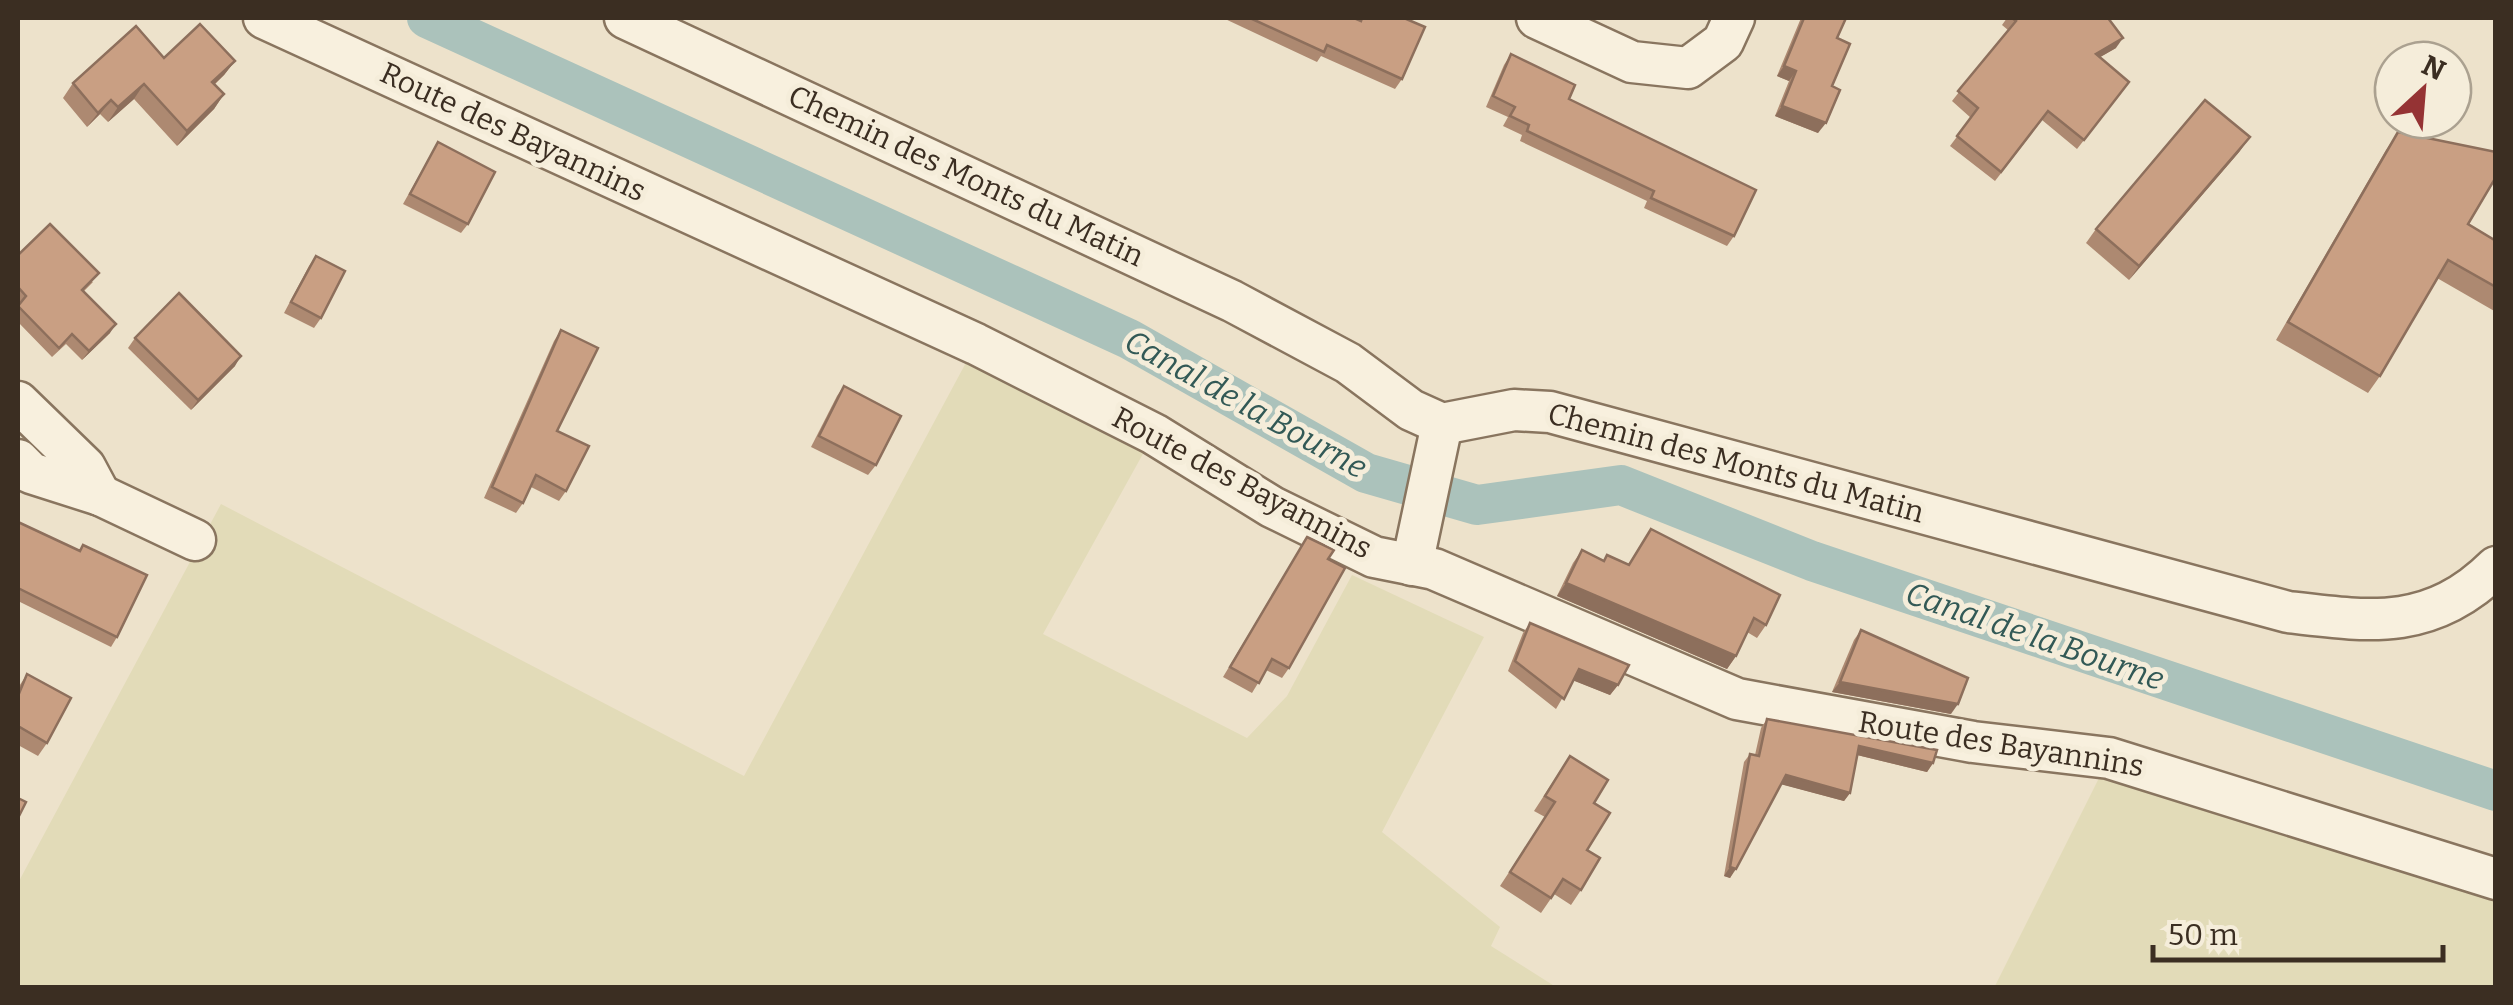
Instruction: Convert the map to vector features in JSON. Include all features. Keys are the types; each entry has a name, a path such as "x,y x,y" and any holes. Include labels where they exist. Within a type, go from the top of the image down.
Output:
{"street":[{"name":"Route des Bayannins","path":"264,18 976,344 1154,434 1272,507 1374,557 1416,551 1469,584 1737,698 1972,742 2109,758 2496,879"},
{"name":"Chemin des Monts du Matin","path":"625,18 1232,301 1348,362 1438,436 1514,410 1550,412 2288,612 2370,622 2433,612 2465,595 2496,567"},
{"path":"1537,18 1632,62 1688,68 1723,42 1734,18"},
{"path":"18,402 84,467 100,495"},
{"path":"1416,551 1438,436"},
{"path":"18,460 31,473 100,495 195,540"}],"shaded area":[{"path":"976,344 1154,434 1043,634 1247,738 1287,696 1352,575 1484,637 1382,832 1500,927 1491,946 1556,987 18,988 18,883 221,504 744,776"},
{"path":"2109,758 2495,879 2495,987 1994,988"}],"building":[{"path":"1250,18 1404,18 1425,27 1402,79 1327,45 1324,52"},
{"path":"1804,18 1846,18 1837,38 1850,44 1832,86 1840,90 1826,123 1782,106 1796,71 1784,66"},
{"path":"2012,18 2108,18 2123,38 2096,54 2129,82 2084,140 2048,111 2001,172 1957,136 1978,108 1958,91 2016,21"},
{"path":"200,24 235,61 212,82 224,94 187,131 144,84 118,107 111,100 98,113 73,83 136,26 164,58"},
{"path":"1511,54 1575,85 1569,99 1756,190 1734,236 1651,198 1654,191 1527,131 1529,125 1510,116 1515,107 1493,96"},
{"path":"2205,100 2250,137 2139,266 2096,229"},
{"path":"2393,140 2437,140 2496,152 2496,177 2468,224 2496,241 2496,287 2448,260 2380,376 2288,322"},
{"path":"438,142 495,172 468,224 410,194"},
{"path":"50,224 99,273 82,290 116,324 89,351 72,334 59,348 18,306 26,296 18,287 18,255"},
{"path":"316,256 345,271 321,318 291,302"},
{"path":"179,293 241,356 198,400 135,338"},
{"path":"561,330 598,348 557,431 589,446 566,491 536,475 523,503 492,487"},
{"path":"844,386 901,416 876,465 819,436"},
{"path":"18,522 80,551 83,545 147,575 117,637 18,588"},
{"path":"1651,529 1780,595 1766,625 1754,618 1736,656 1566,583 1582,550 1604,561 1607,555 1629,565"},
{"path":"1307,537 1334,550 1328,559 1345,568 1289,668 1272,659 1259,683 1230,667"},
{"path":"1530,623 1629,665 1618,685 1579,669 1564,699 1515,661"},
{"path":"1861,630 1968,678 1958,704 1840,682"},
{"path":"27,674 71,698 47,743 18,726 18,696"},
{"path":"1767,719 1937,750 1933,763 1859,746 1850,793 1786,775 1736,869 1730,867 1750,754 1759,756"},
{"path":"1570,756 1608,780 1594,803 1610,813 1587,850 1600,858 1581,890 1563,879 1551,898 1510,872 1555,802 1545,796"},
{"path":"18,798 26,802 18,818"}],"waterway":[{"name":"Canal de la Bourne","path":"427,18 1129,339 1366,473 1477,505 1621,485 1812,561 2496,791"}]}
